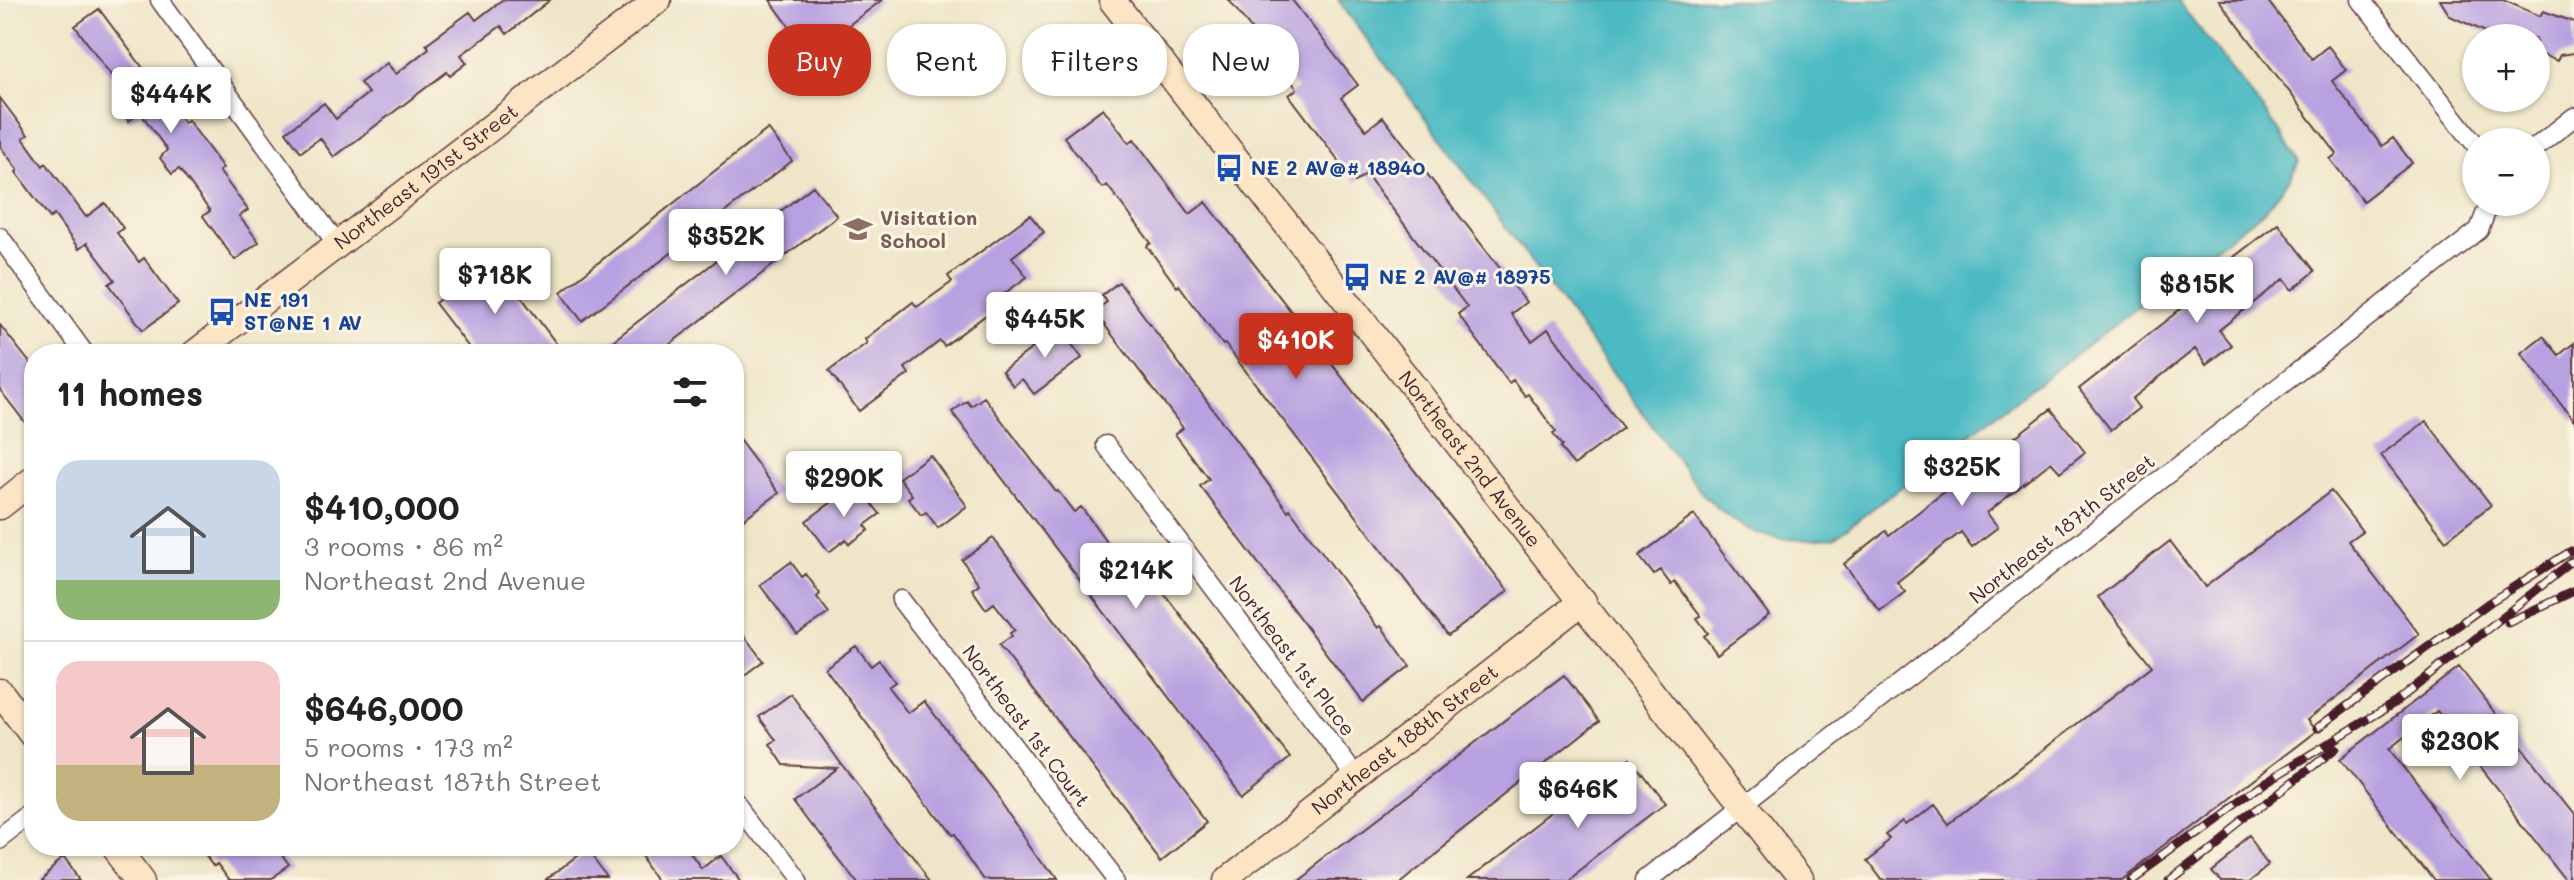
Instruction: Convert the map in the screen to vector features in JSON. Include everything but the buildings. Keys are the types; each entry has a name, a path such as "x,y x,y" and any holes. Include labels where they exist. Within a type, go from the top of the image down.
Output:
{"street":[{"path":"160,0 337,244"},
{"name":"Northeast 191st Street","path":"207,344 658,0"},
{"name":"Northeast 2nd Avenue","path":"1112,0 1798,880"},
{"path":"2361,0 2463,128"},
{"path":"2550,136 2574,117"},
{"name":"Northeast 187th Street","path":"1649,880 2479,230 2484,216"},
{"path":"0,237 78,344"},
{"name":"Northeast 1st Place","path":"1106,445 1357,778"},
{"path":"0,506 24,487"},
{"name":"Northeast 1st Court","path":"901,600 1116,880"},
{"name":"Northeast 188th Street","path":"1225,880 1583,601"},
{"path":"0,692 24,724"},
{"path":"744,811 796,880"},
{"path":"0,842 24,824"},
{"path":"125,856 143,880"}],"water":[{"path":"1338,0 2177,0 2277,128 2299,162 2288,182 2266,209 1834,538 1776,538 1746,528 1701,492"}],"railway":[{"path":"2317,728 2490,602 2571,551"},
{"path":"2131,880 2267,781 2396,702 2574,560"},
{"path":"2508,622 2574,591"},
{"path":"2168,880 2336,748"}],"place":[{"name":"NE 2 AV@# 18940","path":"1229,168"},
{"name":"Visitation School","path":"858,229"},
{"name":"NE 2 AV@# 18975","path":"1357,277"},
{"name":"NE 191 ST@NE 1 AV","path":"222,312"}]}
